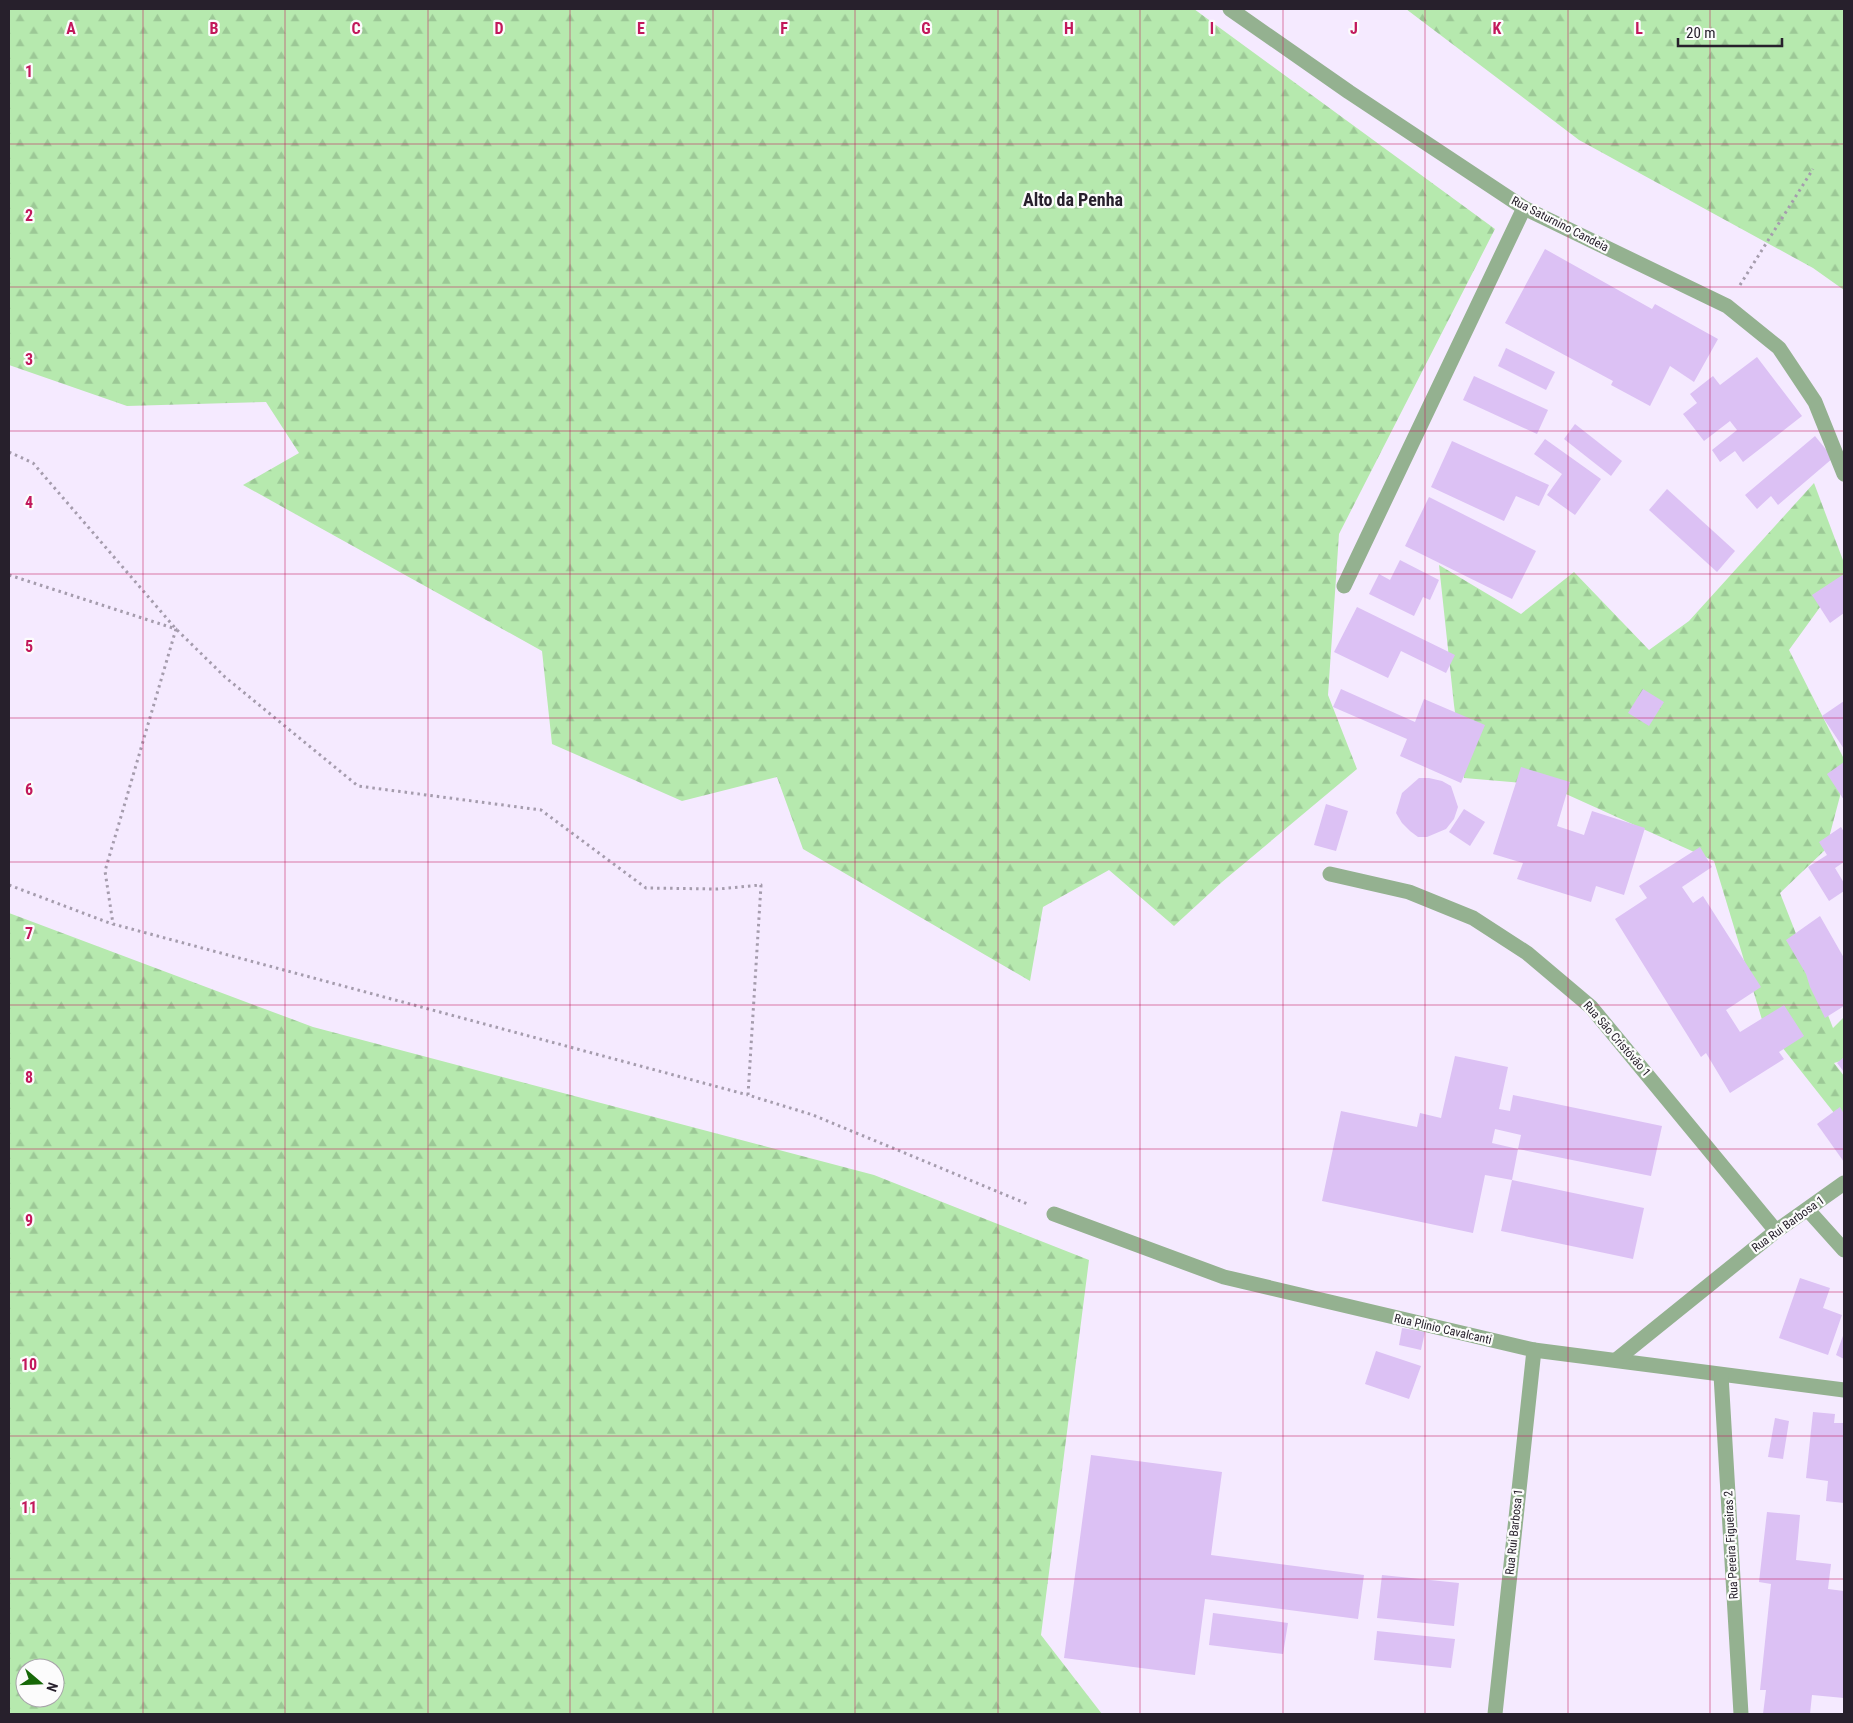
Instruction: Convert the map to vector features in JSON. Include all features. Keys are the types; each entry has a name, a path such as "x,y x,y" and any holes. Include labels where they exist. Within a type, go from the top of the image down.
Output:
{"street":[{"name":"Rua Saturnino Candeia","path":"1230,9 1349,92 1524,208 1727,306 1779,348 1815,402 1844,474"},
{"path":"1344,586 1524,208"},
{"name":"Rua São Cristóvão 1","path":"1330,874 1410,892 1473,918 1527,952 1591,1007 1776,1231"},
{"name":"Rua Rui Barbosa 1","path":"1616,1360 1776,1231 1844,1183"},
{"path":"1808,1210 1844,1250"},
{"name":"Rua Plinio Cavalcanti","path":"1054,1214 1224,1277 1534,1350 1844,1390"},
{"name":"Rua Rui Barbosa 1","path":"1494,1714 1534,1350"},
{"name":"Rua Pereira Figueiras 2","path":"1722,1375 1740,1714"}],"path":[{"path":"1727,306 1813,169"},
{"path":"9,452 32,463 176,629 225,677 358,786 541,810 646,888 718,889 761,885 748,1095"},
{"path":"9,575 176,629"},
{"path":"113,924 105,871 176,629"},
{"path":"9,886 113,924 748,1095 813,1115 1054,1214"}],"green space":[{"path":"9,9 1194,9 1495,229 1339,534 1328,695 1357,769 1222,882 1174,926 1109,870 1043,907 1030,981 803,849 777,777 682,801 552,744 542,651 243,485 299,453 266,402 127,406 9,365"},
{"path":"1406,9 1844,9 1844,290 1813,268 1579,140"},
{"path":"1814,483 1844,563 1844,574 1789,650 1844,759 1844,781 1826,849 1780,893 1833,1028 1844,1017 1844,1060 1834,1063 1844,1076 1844,1123 1842,1123 1763,1023 1714,861 1546,785 1464,778 1439,565 1521,614 1574,572 1649,650 1689,621"},
{"path":"9,913 313,1027 874,1175 1089,1260 1041,1635 1102,1714 9,1714"}],"building":[{"path":"1545,249 1652,309 1655,304 1718,339 1694,382 1670,366 1650,406 1611,385 1613,381 1505,323"},
{"path":"1506,348 1555,372 1546,390 1498,366"},
{"path":"1757,357 1802,416 1743,462 1735,451 1720,462 1712,450 1737,430 1730,421 1704,441 1683,414 1697,403 1690,394 1713,376 1720,385"},
{"path":"1474,376 1548,410 1537,434 1463,400"},
{"path":"1575,424 1622,461 1611,476 1564,439"},
{"path":"1815,436 1833,458 1778,505 1771,496 1757,509 1745,495"},
{"path":"1545,439 1601,479 1575,515 1547,495 1562,474 1534,454"},
{"path":"1452,441 1549,485 1539,506 1516,496 1504,521 1431,487"},
{"path":"1667,489 1735,551 1717,572 1649,510"},
{"path":"1429,497 1536,551 1512,599 1405,546"},
{"path":"1400,560 1439,580 1430,600 1423,597 1414,616 1369,594 1379,574 1390,580"},
{"path":"1844,574 1844,613 1830,623 1812,595"},
{"path":"1357,607 1455,655 1446,673 1401,651 1388,678 1334,652"},
{"path":"1341,689 1415,722 1424,699 1485,725 1461,783 1400,756 1407,739 1333,707"},
{"path":"1643,689 1664,702 1649,726 1628,713"},
{"path":"1844,701 1844,749 1822,716"},
{"path":"1844,762 1844,800 1827,774"},
{"path":"1521,767 1570,782 1557,826 1584,835 1592,811 1645,828 1624,895 1596,886 1591,902 1517,879 1523,863 1493,854"},
{"path":"1419,778 1442,781 1451,786 1458,807 1454,819 1446,829 1427,837 1418,837 1410,831 1396,813 1402,793"},
{"path":"1326,804 1348,811 1336,851 1314,845"},
{"path":"1464,809 1485,822 1470,846 1449,832"},
{"path":"1841,827 1844,832 1844,862 1835,868 1844,883 1844,891 1829,901 1808,867 1827,855 1819,842"},
{"path":"1700,847 1712,867 1682,887 1693,903 1703,896 1761,987 1726,1010 1740,1032 1784,1005 1804,1036 1779,1052 1784,1059 1730,1093 1706,1053 1701,1057 1615,919 1647,898 1639,886"},
{"path":"1820,916 1844,958 1844,1006 1825,1018 1806,974 1786,940"},
{"path":"1455,1056 1508,1067 1499,1109 1510,1111 1513,1095 1662,1126 1651,1176 1518,1149 1512,1180 1485,1175 1473,1233 1322,1201 1341,1111 1417,1127 1420,1113 1441,1118","holes":["1495,1129 1521,1135 1518,1149 1492,1143"]},
{"path":"1844,1057 1844,1072 1837,1063"},
{"path":"1840,1107 1844,1114 1844,1162 1817,1124"},
{"path":"1512,1180 1644,1208 1633,1259 1501,1231"},
{"path":"1800,1278 1830,1288 1823,1308 1842,1315 1828,1355 1779,1338"},
{"path":"1402,1328 1425,1332 1421,1350 1399,1345"},
{"path":"1844,1333 1844,1359 1836,1355"},
{"path":"1376,1351 1421,1366 1409,1399 1365,1384"},
{"path":"1813,1412 1835,1414 1834,1423 1844,1423 1844,1503 1826,1501 1828,1481 1806,1478"},
{"path":"1775,1418 1789,1421 1783,1459 1768,1457"},
{"path":"1091,1455 1222,1472 1211,1555 1364,1575 1358,1619 1205,1599 1195,1675 1064,1658"},
{"path":"1767,1512 1800,1515 1796,1560 1831,1564 1828,1589 1844,1591 1844,1698 1812,1695 1810,1714 1763,1714 1766,1690 1760,1690 1771,1584 1759,1582"},
{"path":"1382,1575 1459,1583 1454,1626 1377,1618"},
{"path":"1213,1613 1288,1623 1283,1654 1209,1645"},
{"path":"1377,1631 1455,1639 1451,1668 1374,1660"}],"district":[{"name":"Alto da Penha","path":"1073,200"}]}
